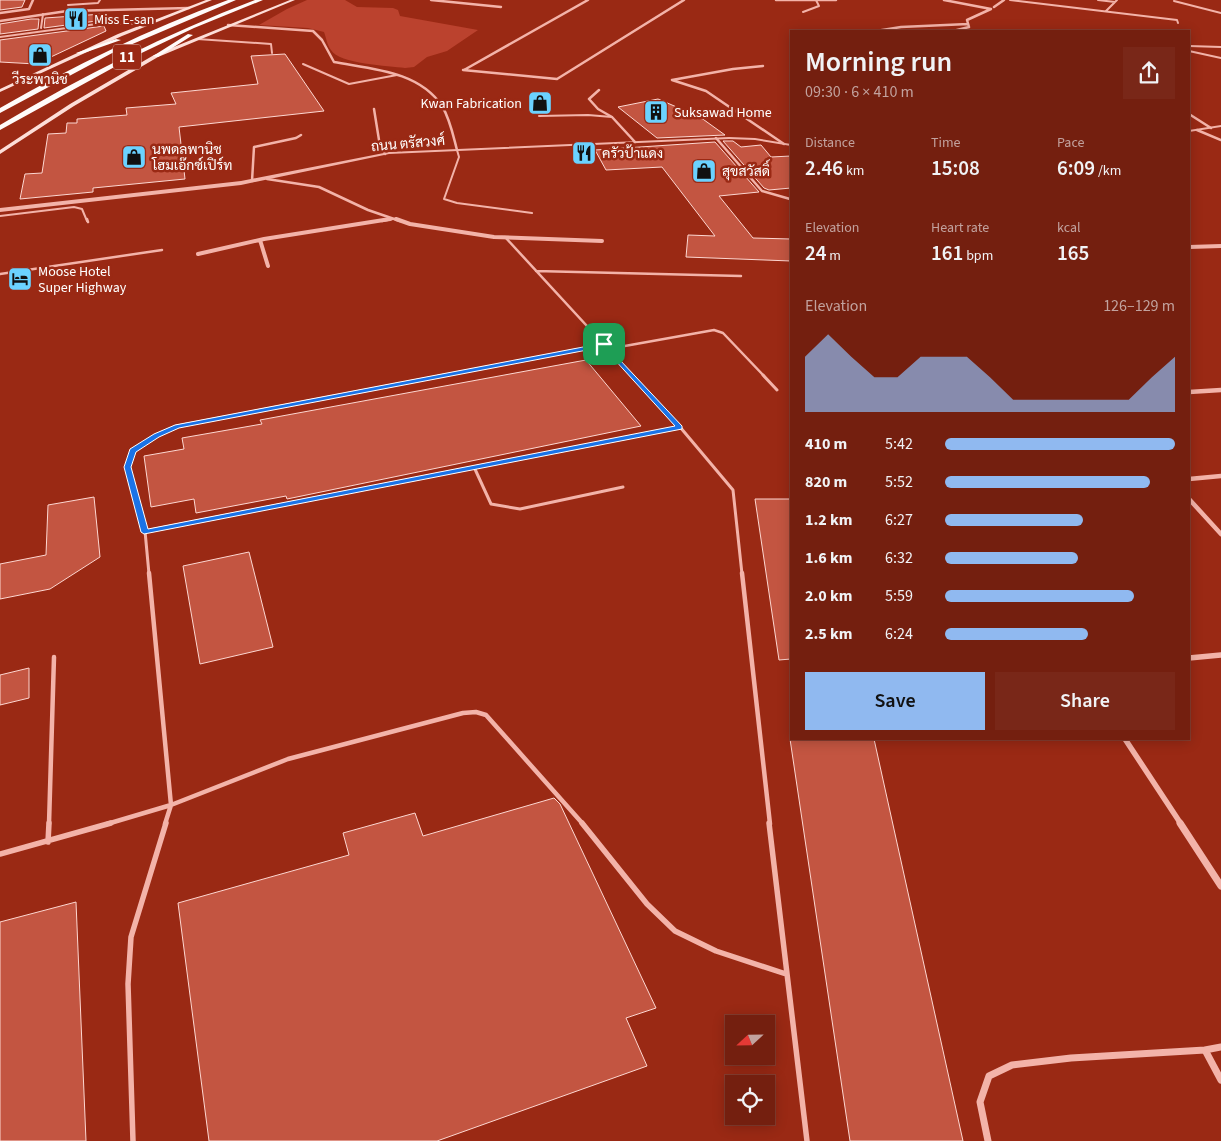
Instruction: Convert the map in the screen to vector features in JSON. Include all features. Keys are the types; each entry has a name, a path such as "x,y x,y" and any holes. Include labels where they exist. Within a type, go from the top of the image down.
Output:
{"highway":[{"name":"11","path":"0,111 29,93 118,48 190,16 234,0"},
{"name":"11","path":"0,128 57,93 155,42 260,0"},
{"path":"156,56 222,14"},
{"path":"79,53 190,16"}],"main road":[{"path":"2,89 146,24 210,0"},
{"path":"0,152 72,105 156,56 293,0"}],"street":[{"path":"0,13 29,9 33,0"},
{"path":"431,0 501,7"},
{"path":"588,0 463,70 557,80 684,0"},
{"path":"776,0 836,0"},
{"path":"944,0 991,9 968,20 969,27 957,30"},
{"path":"994,7 1004,0"},
{"path":"0,21 66,11 189,8"},
{"path":"882,30 901,27 968,24"},
{"path":"228,25 312,31 320,36 323,45 334,62 378,69 416,83 441,104 457,150"},
{"path":"763,66 733,69 672,80 706,91 784,144"},
{"path":"598,90 589,99 598,109 612,117 635,142"},
{"path":"374,109 380,140 385,154"},
{"path":"1190,115 1211,128"},
{"path":"1190,131 1221,126"},
{"path":"1197,130 1221,140"},
{"path":"252,181 254,147 296,138 300,135"},
{"path":"716,138 762,191 790,200"},
{"name":"ถนน ตรัสวงศ์","path":"0,210 267,179 385,154 716,138 756,140 790,145"},
{"path":"267,179 319,186 368,210 410,224 505,237 602,241"},
{"path":"198,254 260,240 393,219"},
{"path":"260,240 268,266"},
{"path":"1190,247 1221,246"},
{"path":"1190,392 1221,390"},
{"path":"1190,478 1221,476"},
{"path":"1190,500 1221,534"},
{"path":"1190,658 1221,655"},
{"path":"1126,740 1221,886"},
{"path":"988,1141 980,1102 989,1076 1012,1065 1071,1058 1205,1050 1221,1047"},
{"path":"1205,1050 1221,1080"}],"lane":[{"path":"66,11 68,0"},
{"path":"68,5 98,3 100,0"},
{"path":"803,12 819,6 816,0"},
{"path":"1010,0 1177,20 1178,23"},
{"path":"1098,0 1116,1"},
{"path":"1106,11 1116,1"},
{"path":"1174,1 1221,13"},
{"path":"40,28 43,14"},
{"path":"0,37 104,23 146,24"},
{"path":"197,39 271,44 272,53"},
{"path":"1190,46 1195,44 1221,47"},
{"path":"1190,51 1221,58"},
{"path":"303,64 349,84 397,75"},
{"path":"539,116 588,115 612,117"},
{"path":"457,150 459,157 444,199 457,203 532,214"},
{"path":"0,216 81,208 88,222"},
{"path":"505,237 680,427 733,490 786,974 807,1141"},
{"path":"0,274 57,266 130,252 162,250"},
{"path":"536,271 741,276"},
{"path":"608,349 714,330 723,333 777,390"},
{"path":"133,1141 128,984 131,936 171,805 144,532 127,467 132,451 156,435 177,426 604,344"},
{"path":"144,532 680,427"},
{"path":"474,467 491,504 520,509 623,487"},
{"path":"48,842 54,657"},
{"path":"0,854 48,842 171,805 288,759 476,712 486,715 567,805 647,904 675,931 716,951 786,974"}],"shaded area":[{"path":"307,0 345,0 357,7 393,8 398,10 400,16 478,30 447,51 427,57 414,67 405,68 365,64 336,55 331,50 324,32 308,28 259,25"}],"building":[{"path":"0,0 25,0 22,7 0,10"},
{"path":"103,14 104,20 44,28 45,18"},
{"path":"39,19 38,29 0,34 0,24"},
{"path":"104,26 106,31 36,64 0,62 0,40"},
{"path":"285,54 324,111 179,127 185,179 93,188 93,192 20,199 25,174 42,173 48,134 66,133 67,123 77,123 77,119 127,115 126,108 176,104 171,93 258,84 251,56"},
{"name":"Suksawad Home","path":"658,99 700,117 725,135 657,138 618,107"},
{"path":"723,141 733,141 741,147 761,145 771,157 790,156 790,188 769,190 764,188"},
{"path":"715,142 759,192 719,196 753,238 790,239 790,261 686,257 688,235 715,236 662,167 606,170 595,150"},
{"path":"586,360 641,426 287,499 286,496 196,513 194,499 151,507 144,456 184,449 182,438 262,424 260,420"},
{"path":"94,497 100,557 50,589 0,599 0,564 46,555 48,505"},
{"path":"755,499 790,499 790,659 779,660"},
{"path":"249,552 273,647 200,664 183,566"},
{"path":"29,668 29,698 0,705 0,675"},
{"path":"790,740 874,740 963,1141 850,1141"},
{"path":"554,798 560,804 656,1008 626,1018 647,1066 437,1141 209,1141 178,903 349,855 343,833 415,813 423,836"},
{"path":"76,902 86,1141 0,1141 0,922"}],"place":[{"name":"Miss E-san","path":"76,19"},
{"name":"วีระพานิช","path":"40,55"},
{"name":"Kwan Fabrication","path":"540,103"},
{"name":"Suksawad Home","path":"656,112"},
{"name":"ครัวป้าแดง","path":"584,153"},
{"name":"นพดลพานิช โฮมเอ๊กซ์เปิร์ท","path":"134,157"},
{"name":"สุขสวัสดิ์","path":"704,171"},
{"name":"Moose Hotel Super Highway","path":"20,279"}],"route":[{"path":"604,344 680,427 144,532 127,467 132,451 156,435 177,426 604,344"}]}
